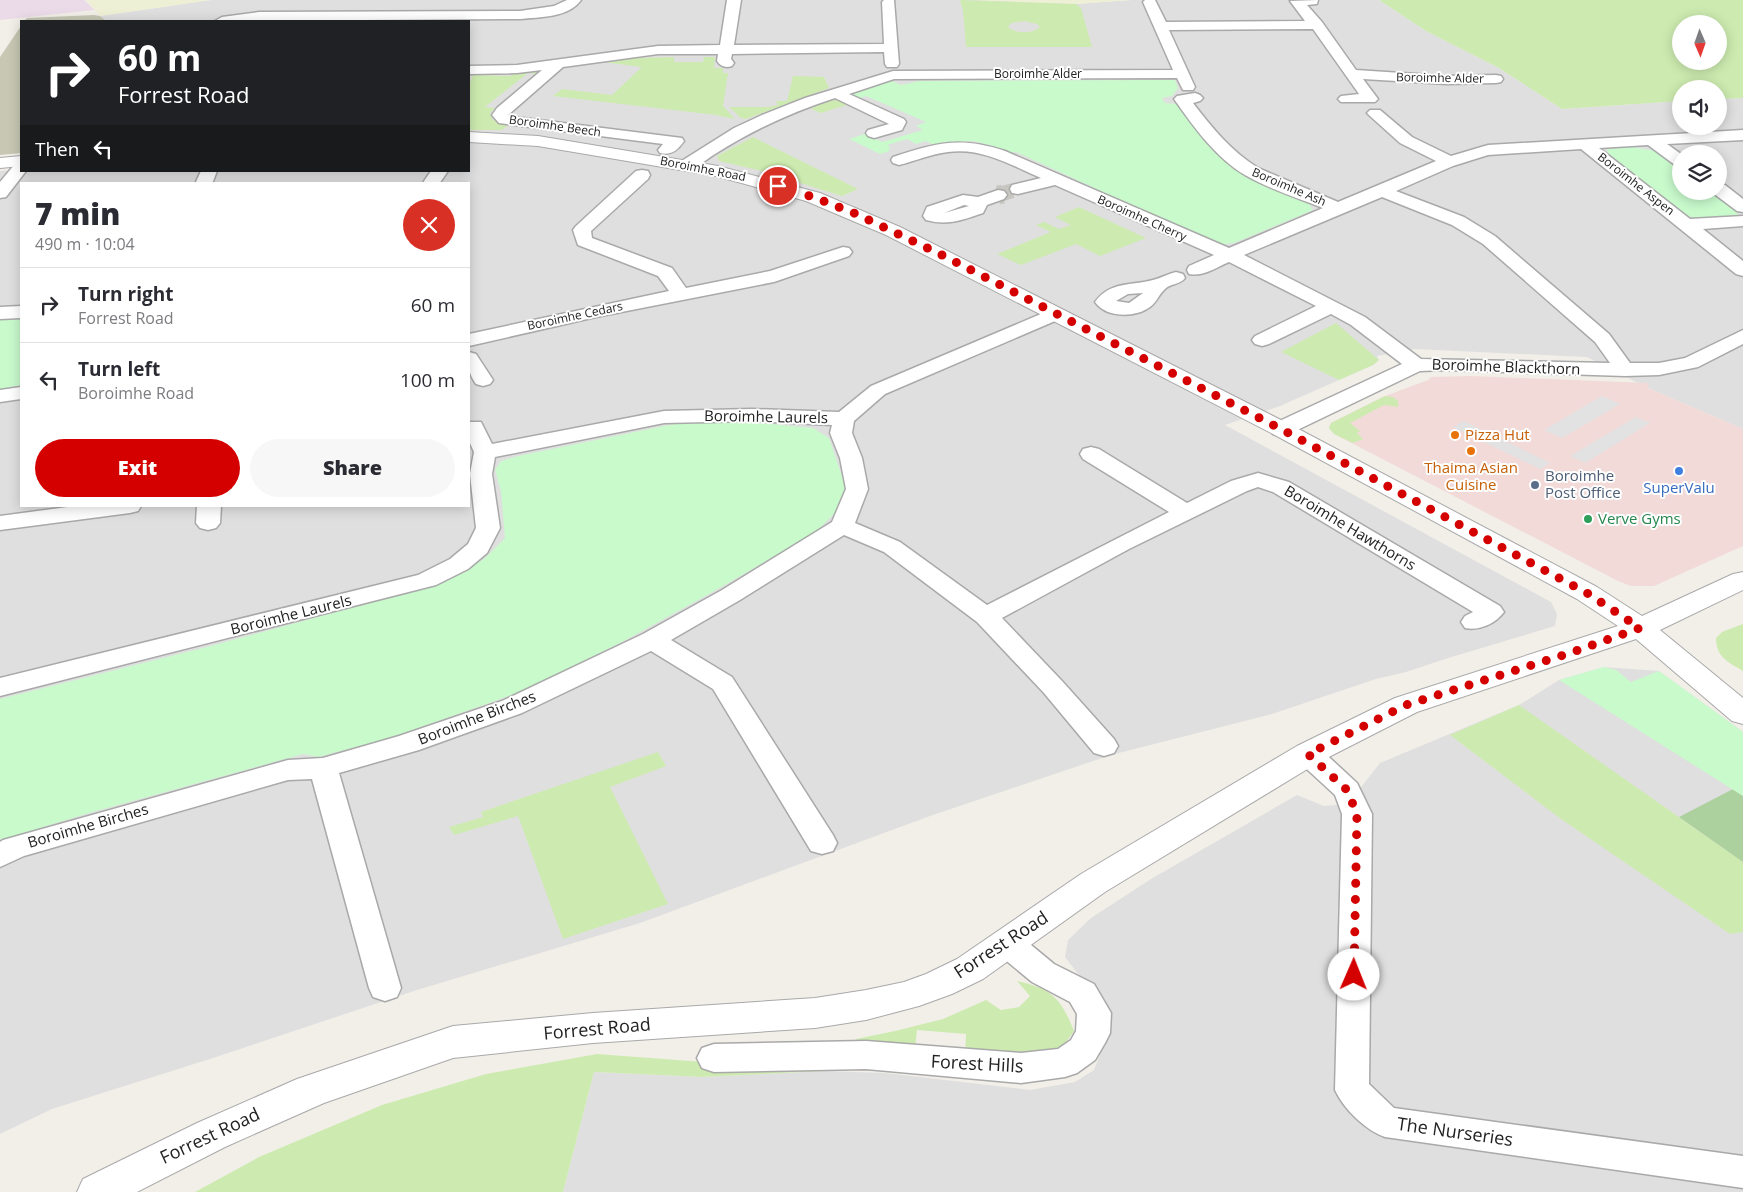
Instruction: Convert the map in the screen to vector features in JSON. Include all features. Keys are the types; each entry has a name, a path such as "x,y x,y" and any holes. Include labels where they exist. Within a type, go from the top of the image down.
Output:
{"street":[{"path":"229,20 258,16 459,18 520,15 570,6 574,0"},
{"path":"734,0 724,61 743,64"},
{"path":"1312,0 1297,1 1310,19 1318,25 1370,99 1346,99"},
{"path":"873,2 904,2"},
{"path":"686,165 723,141 767,118 836,93 894,75 890,48 889,2"},
{"path":"1168,2 1143,2 1161,26 1182,74"},
{"path":"1161,26 1318,25"},
{"path":"470,70 517,69 658,50 890,48"},
{"name":"Boroimhe Beech","path":"558,63 502,111 500,115 504,120 676,141 666,150"},
{"name":"Boroimhe Alder","path":"894,75 1182,74"},
{"name":"Boroimhe Ash","path":"1182,74 1183,96 1212,138 1240,166 1337,208"},
{"name":"Boroimhe Alder","path":"1353,74 1447,80 1496,79"},
{"path":"836,93 898,122 896,127 874,133"},
{"path":"1359,114 1393,112"},
{"path":"1375,113 1406,140 1449,161"},
{"name":"Boroimhe Aspen","path":"1471,154 1488,150 1743,135"},
{"name":"Boroimhe Road","path":"470,137 538,142 686,165 760,181 813,197 854,213 926,247 1281,429 1587,593 1640,628 1743,714"},
{"path":"1650,140 1672,156"},
{"name":"Boroimhe Aspen","path":"1584,144 1743,270"},
{"name":"Boroimhe Cherry","path":"899,160 955,145 980,146 1229,256 1331,306 1358,321 1416,365"},
{"name":"Boroimhe Ash","path":"1229,256 1337,208 1382,191 1449,161 1471,154"},
{"path":"0,162 20,160"},
{"path":"0,193 20,168"},
{"path":"432,182 439,172"},
{"path":"642,175 582,230 584,241 665,272 682,295"},
{"path":"1018,189 1055,180"},
{"path":"1382,191 1458,221 1489,240 1602,338 1625,370"},
{"path":"979,202 998,195"},
{"path":"1727,195 1743,207"},
{"name":"Boroimhe Aspen","path":"1687,225 1743,221"},
{"name":"Boroimhe Cedars","path":"470,340 531,324 774,276 843,252"},
{"path":"1196,270 1229,256"},
{"path":"1157,285 1176,278"},
{"path":"1262,340 1331,306"},
{"path":"0,313 20,312"},
{"name":"Boroimhe Laurels","path":"485,452 664,417 723,415 844,419 878,390 1055,314"},
{"name":"Boroimhe Blackthorn","path":"1281,429 1416,365 1445,364 1625,370 1676,367 1691,363 1739,343"},
{"path":"470,360 482,380"},
{"path":"0,396 20,393"},
{"path":"844,419 841,433 851,458 857,489 842,526 892,547 986,616 1104,746"},
{"name":"Boroimhe Laurels","path":"0,687 427,580 459,564 478,548 488,528 482,474 485,452 474,427"},
{"path":"1091,454 1184,511"},
{"name":"Boroimhe Hawthorns","path":"986,616 1184,511 1239,486 1258,480 1281,486 1491,612 1474,622"},
{"path":"3,528 124,507"},
{"name":"Boroimhe Birches","path":"0,856 14,848 288,770 323,768 409,743 512,707 652,640 731,595 842,526"},
{"name":"Forrest Road","path":"97,1192 211,1135 310,1091 452,1042 593,1028 815,1012 866,1006 906,996 939,984 970,969 1093,883 1308,754 1406,705 1570,653 1640,628 1743,580"},
{"path":"652,640 723,683 822,842"},
{"name":"The Nurseries","path":"1308,754 1347,790 1357,814 1352,1090 1385,1122 1743,1172"},
{"path":"323,768 386,988"},
{"name":"Forest Hills","path":"714,1058 866,1055 1021,1068 1065,1063 1082,1050 1093,1033 1094,1013 1082,993 1043,973 1008,944"}],"shaded area":[{"path":"0,0 84,0 95,10 0,20"},
{"path":"84,0 211,0 100,16"},
{"path":"211,0 974,0 1076,4 1131,0 1379,0 1426,31 1499,68 1562,109 1672,102 1672,135 1727,135 1727,99 1743,98 1743,429 1648,388 1587,357 1415,349 1377,356 1379,360 1373,365 1280,406 1225,425 1551,602 1557,614 1555,626 1406,672 1376,679 1272,714 1111,755 930,816 640,923 417,990 52,1109 0,1134 0,171 20,169 20,172 470,172 470,20 105,20 100,16"},
{"path":"974,0 1131,0 1076,4"},
{"path":"94,15 100,16 105,20 25,20 27,18"},
{"path":"20,27 20,153 0,155 0,57"},
{"path":"1472,376 1649,383 1648,388 1743,429 1743,546 1654,586 1631,586 1334,434 1329,428 1331,423 1385,396 1428,380 1431,377"},
{"path":"1602,396 1620,404 1562,438 1544,430"},
{"path":"1636,417 1650,423 1585,463 1570,456"},
{"path":"1464,421 1550,463 1540,469 1453,427"},
{"path":"1604,667 1659,671 1743,732 1743,1192 563,1192 594,1072 702,1077 825,1071 885,1073 1030,1090 1075,1082 1094,1070 1102,1049 1104,1020 1085,983 1065,957 1068,940 1091,918 1151,879 1297,795 1324,806 1348,804 1380,763 1519,705 1559,680"}],"green space":[{"path":"960,0 1076,4 1081,8 1092,47 966,47 963,11","holes":["1024,21 1037,24 1040,27 1028,32 1015,31 1008,27 1011,23"]},
{"path":"1379,0 1743,0 1743,98 1727,99 1727,80 1672,80 1672,102 1562,109 1499,68 1426,31"},
{"path":"674,57 674,62 703,62 704,57 715,57 714,68 723,68 723,73 728,73 723,106 735,119 716,115 553,96 562,89 612,95 642,67 603,62"},
{"path":"533,70 538,71 538,74 528,73 485,107 495,108 490,113 493,120 508,125 502,130 470,130 470,82 473,76 471,75 511,76 514,72"},
{"path":"793,76 824,77 829,88 746,119 741,118 729,107 769,107 778,105 776,101 787,101"},
{"path":"1175,80 1178,88 1172,96 1162,98 1165,103 1177,104 1204,139 1233,169 1314,205 1309,206 1313,209 1234,243 1219,245 1016,152 1011,153 973,141 944,142 934,145 926,141 916,144 907,139 887,145 891,148 888,149 890,151 880,154 849,139 865,134 882,142 923,130 916,126 926,122 866,96 858,99 852,95 853,91 857,89 892,81 901,85 919,81"},
{"path":"835,100 850,104 821,113 811,109 815,107 811,106"},
{"path":"753,137 858,189 842,196 762,171 719,161 717,156"},
{"path":"1632,147 1656,151 1672,163 1672,200 1725,200 1736,208 1738,215 1700,219 1688,216 1608,156 1607,151 1609,149"},
{"path":"1079,207 1146,238 1100,256 1076,244 1021,265 997,254 1051,232 1036,225 1044,222 1059,229 1071,225 1055,217"},
{"path":"0,316 20,316 20,385 0,389"},
{"path":"1336,323 1379,360 1373,365 1339,380 1281,352"},
{"path":"1385,396 1393,397 1398,401 1398,407 1384,405 1350,423 1360,431 1357,433 1363,439 1353,443 1334,434 1329,428 1331,423"},
{"path":"698,421 748,422 813,428 829,438 845,485 841,507 816,532 709,594 622,642 520,692 393,737 318,757 303,754 0,839 0,699 203,648 441,584 484,559 505,538 501,491 495,470 501,461 669,425"},
{"path":"1743,624 1743,671 1724,658 1718,650 1716,638 1722,632"},
{"path":"1604,667 1616,670 1631,682 1659,671 1743,732 1743,796 1559,680"},
{"path":"1519,705 1743,862 1743,932 1730,934 1561,819 1450,735"},
{"path":"658,752 666,766 610,787 668,904 563,939 518,816 454,835 449,827 483,817 481,812"},
{"path":"1733,789 1743,796 1743,862 1679,817"},
{"path":"1017,981 1047,992 1065,1010 1074,1031 1058,1053 965,1054 966,1034 917,1030 915,1049 860,1044 856,1039 943,1019 986,1000 1001,1010 1019,1007 1030,996"},
{"path":"597,1054 825,1071 702,1077 594,1072 563,1192 195,1192 259,1157 382,1105 486,1074"}],"tunnel":[{"path":"1003,194 998,195 1018,189"}],"place":[{"name":"Pizza Hut","path":"1455,435"},
{"name":"Thaima Asian Cuisine","path":"1471,451"},
{"name":"SuperValu","path":"1679,471"},
{"name":"Boroimhe Post Office","path":"1535,485"},
{"name":"Verve Gyms","path":"1588,519"}],"route":[{"path":"778,186 854,213 940,254 1281,429 1587,593 1640,628 1570,653 1406,705 1308,754 1347,790 1357,814 1354,975"}]}
